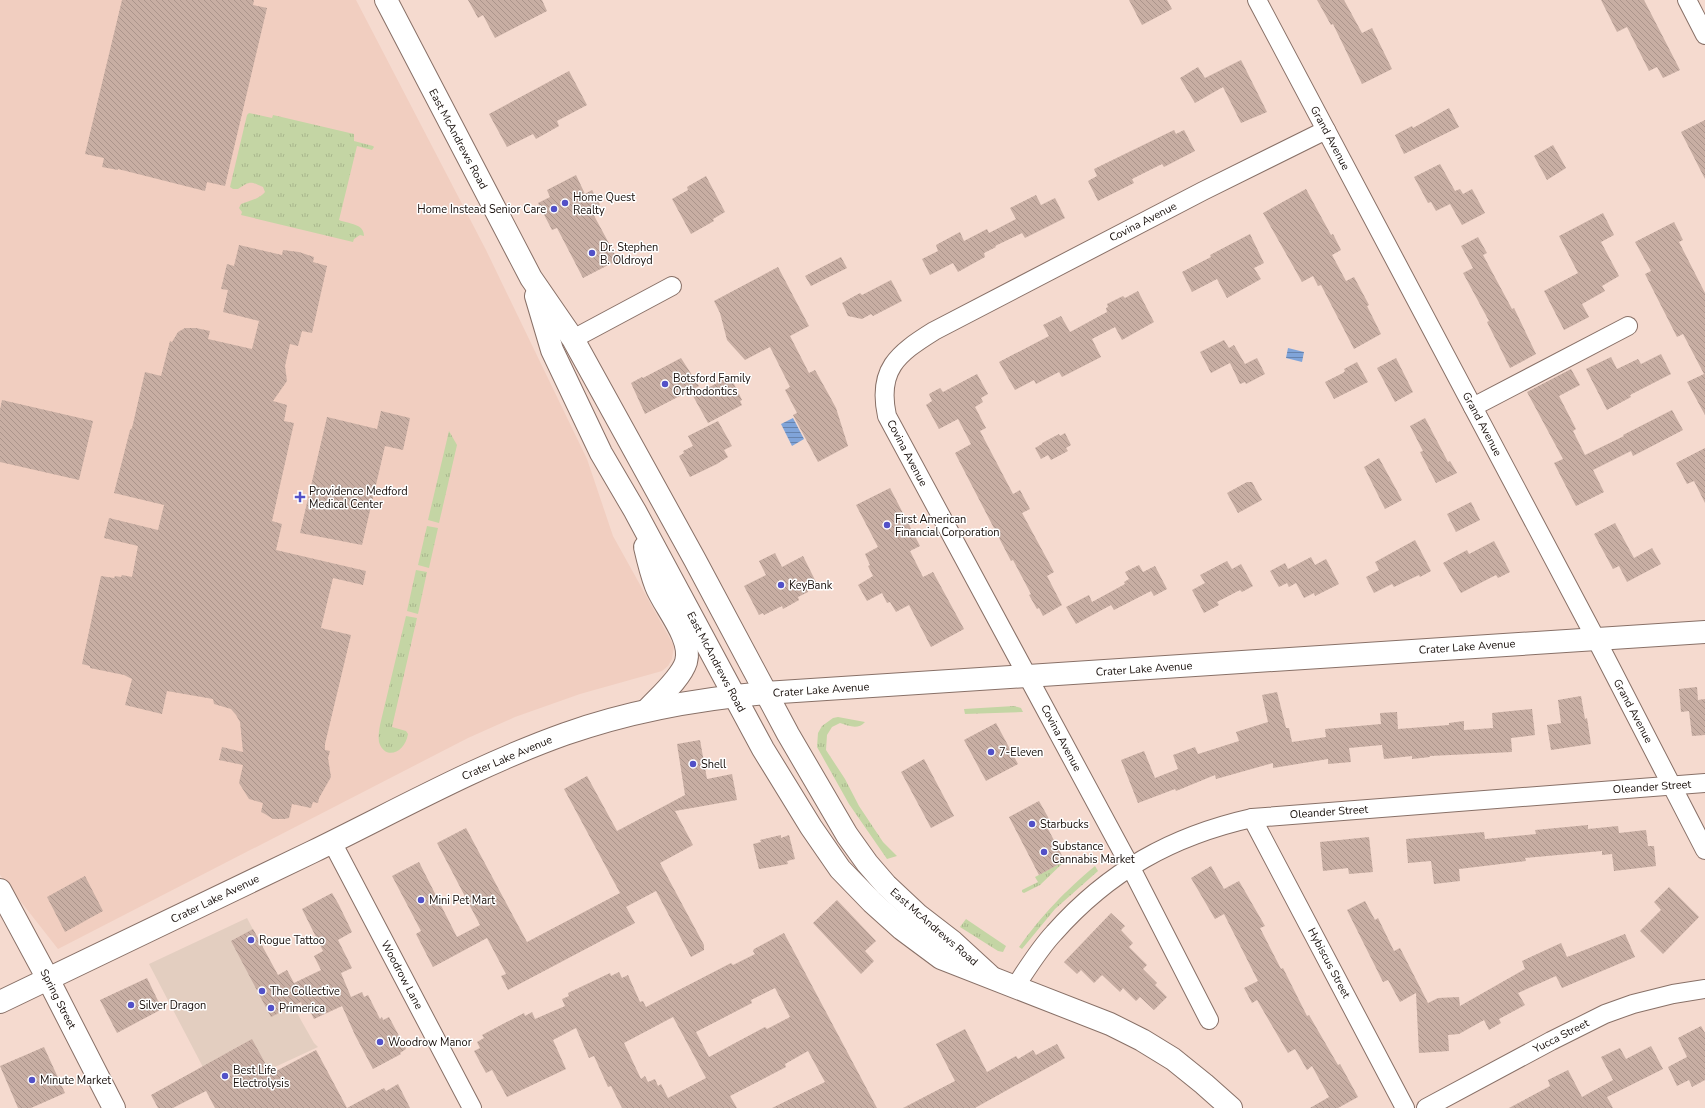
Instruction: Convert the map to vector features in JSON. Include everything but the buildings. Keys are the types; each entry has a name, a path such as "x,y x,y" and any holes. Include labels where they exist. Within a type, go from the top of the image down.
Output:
{"main road":[{"name":"East McAndrews Road","path":"386,0 531,278 573,339 699,567 765,693 817,786 847,835 867,863 886,884 918,915 953,942 989,975"},
{"name":"East McAndrews Road","path":"531,278 552,350 601,453 635,511 763,749 789,792 840,869 872,902 902,929 942,958 989,975 1015,987 1110,1024 1142,1040 1185,1069 1231,1108"},
{"path":"635,511 656,586 684,638 687,652 686,662 678,675 647,710"},
{"name":"Crater Lake Avenue","path":"0,1002 332,842 446,784 565,734 647,710 686,702 765,693 1705,632"},
{"name":"Spring Street","path":"0,890 48,979 114,1108"}],"street":[{"name":"Grand Avenue","path":"1257,0 1596,639 1705,850"},
{"path":"1687,0 1705,35"},
{"name":"Covina Avenue","path":"1209,1020 1130,866 887,416 884,403 884,388 888,374 895,362 905,352 934,332 1196,194 1326,130"},
{"path":"573,339 672,286"},
{"path":"1473,408 1628,326"},
{"name":"Oleander Street","path":"1015,987 1053,934 1097,891 1130,866 1159,850 1221,825 1252,818 1705,783"},
{"name":"Hybiscus Street","path":"1252,818 1405,1108"},
{"name":"Woodrow Lane","path":"332,842 472,1108"},
{"name":"Yucca Street","path":"1426,1108 1551,1041 1605,1014 1632,1004 1673,994 1705,990"}],"shaded area":[{"name":"Providence Medford Medical Center","path":"0,0 356,0 486,250 587,459 613,536 674,646 672,659 668,666 662,671 580,694 515,717 468,738 58,949 0,875"},
{"path":"247,918 302,1022 314,1043 318,1047 217,1094 149,964"}],"green space":[{"path":"249,113 272,118 273,115 354,134 354,141 374,147 372,150 357,146 339,220 358,226 363,232 364,236 360,235 354,239 353,242 241,215 242,212 239,208 241,204 257,198 265,192 263,187 253,183 248,183 238,189 233,189 230,187 247,115"},
{"path":"449,431 457,445 439,523 428,520"},
{"path":"427,526 438,528 429,568 418,565"},
{"path":"416,570 427,572 418,614 407,611"},
{"path":"406,616 417,618 392,727 406,731 408,734 403,746 399,750 390,753 382,748 379,742 379,731"},
{"path":"1014,706 1021,708 1023,712 965,714 964,709"},
{"path":"838,717 865,722 856,727 840,723 832,727 827,735 826,750 845,779 859,806 883,842 897,856 887,859 849,804 817,747 818,733 822,726 833,718"},
{"path":"1065,861 1040,885 1024,893 1022,892 1022,890 1038,882 1035,877"},
{"path":"1095,866 1098,871 1055,909 1022,949 1019,947 1054,904"},
{"path":"966,919 1006,946 1003,952 998,951 960,927"}],"water":[{"path":"1288,348 1304,352 1302,362 1286,358"},
{"path":"793,418 804,439 792,446 781,424"}],"place":[{"name":"Home Quest Realty","path":"565,203"},
{"name":"Home Instead Senior Care","path":"554,209"},
{"name":"Dr. Stephen B. Oldroyd","path":"592,253"},
{"name":"Botsford Family Orthodontics","path":"665,384"},
{"name":"Providence Medford Medical Center","path":"300,497"},
{"name":"First American Financial Corporation","path":"887,525"},
{"name":"KeyBank","path":"781,585"},
{"name":"7-Eleven","path":"991,752"},
{"name":"Shell","path":"693,764"},
{"name":"Starbucks","path":"1032,824"},
{"name":"Substance Cannabis Market","path":"1044,852"},
{"name":"Mini Pet Mart","path":"421,900"},
{"name":"Rogue Tattoo","path":"251,940"},
{"name":"The Collective","path":"262,991"},
{"name":"Silver Dragon","path":"131,1005"},
{"name":"Primerica","path":"271,1008"},
{"name":"Woodrow Manor","path":"380,1042"},
{"name":"Best Life Electrolysis","path":"225,1076"},
{"name":"Minute Market","path":"32,1080"}]}
